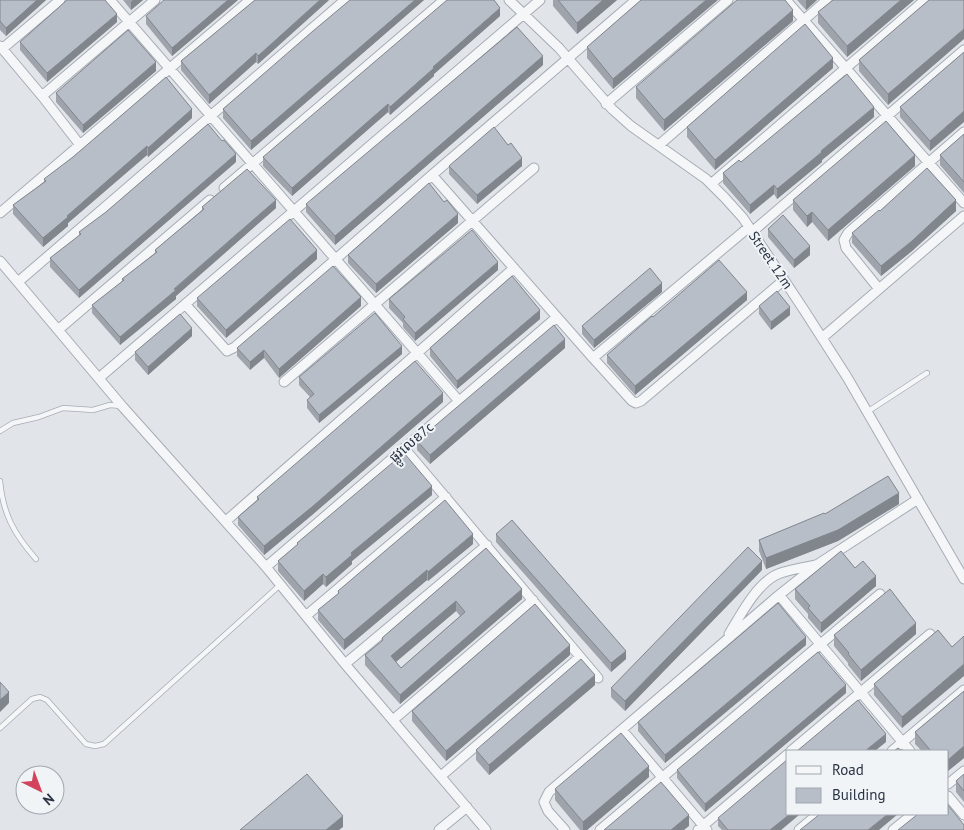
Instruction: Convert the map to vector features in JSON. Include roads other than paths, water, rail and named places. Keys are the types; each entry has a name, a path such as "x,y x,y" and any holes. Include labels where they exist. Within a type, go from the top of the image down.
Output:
{"street":[{"path":"60,0 1,48 80,145"},
{"path":"110,0 459,401"},
{"path":"42,96 155,0"},
{"path":"0,213 250,0"},
{"path":"18,282 345,0"},
{"path":"58,330 444,0"},
{"name":"Street 12m","path":"509,0 568,58 606,104 631,126 711,184 751,230 822,338 964,578"},
{"path":"99,378 540,0"},
{"path":"185,304 227,351 235,348 432,174 636,0"},
{"path":"606,104 728,0"},
{"path":"786,0 964,202"},
{"path":"659,145 827,0"},
{"path":"711,184 925,0"},
{"path":"593,358 751,230 964,50"},
{"path":"879,289 846,248 844,240 848,233 964,132"},
{"path":"284,382 534,168"},
{"path":"432,174 593,358 632,401 636,403 641,401 784,280"},
{"path":"822,338 964,216"},
{"path":"0,261 122,406 226,521 307,615 345,664 486,830"},
{"path":"226,521 514,268"},
{"name":"ផ្លូវលេខ7c","path":"266,567 557,317"},
{"path":"404,448 598,678"},
{"path":"307,615 446,498"},
{"path":"565,830 548,811 544,802 549,792 779,595 818,564 918,499"},
{"path":"345,664 487,546"},
{"path":"723,643 749,602 764,584 775,575 818,564"},
{"path":"600,830 880,594"},
{"path":"779,595 909,750"},
{"path":"394,720 533,600"},
{"path":"792,750 930,634"},
{"path":"441,776 580,657"},
{"path":"893,750 964,690"},
{"path":"622,730 703,829 786,756"},
{"path":"949,783 964,771"},
{"path":"949,797 964,815"},
{"path":"439,830 467,807"},
{"path":"799,830 817,815"},
{"path":"893,830 912,815"}],"lane":[{"path":"867,412 927,373"},
{"path":"0,431 13,423 39,417 63,408 93,410 110,405 122,406"},
{"path":"0,481 1,495 9,522 20,540 36,559"},
{"path":"0,728 32,699 40,697 47,700 86,744 94,746 104,744 280,585"}]}
